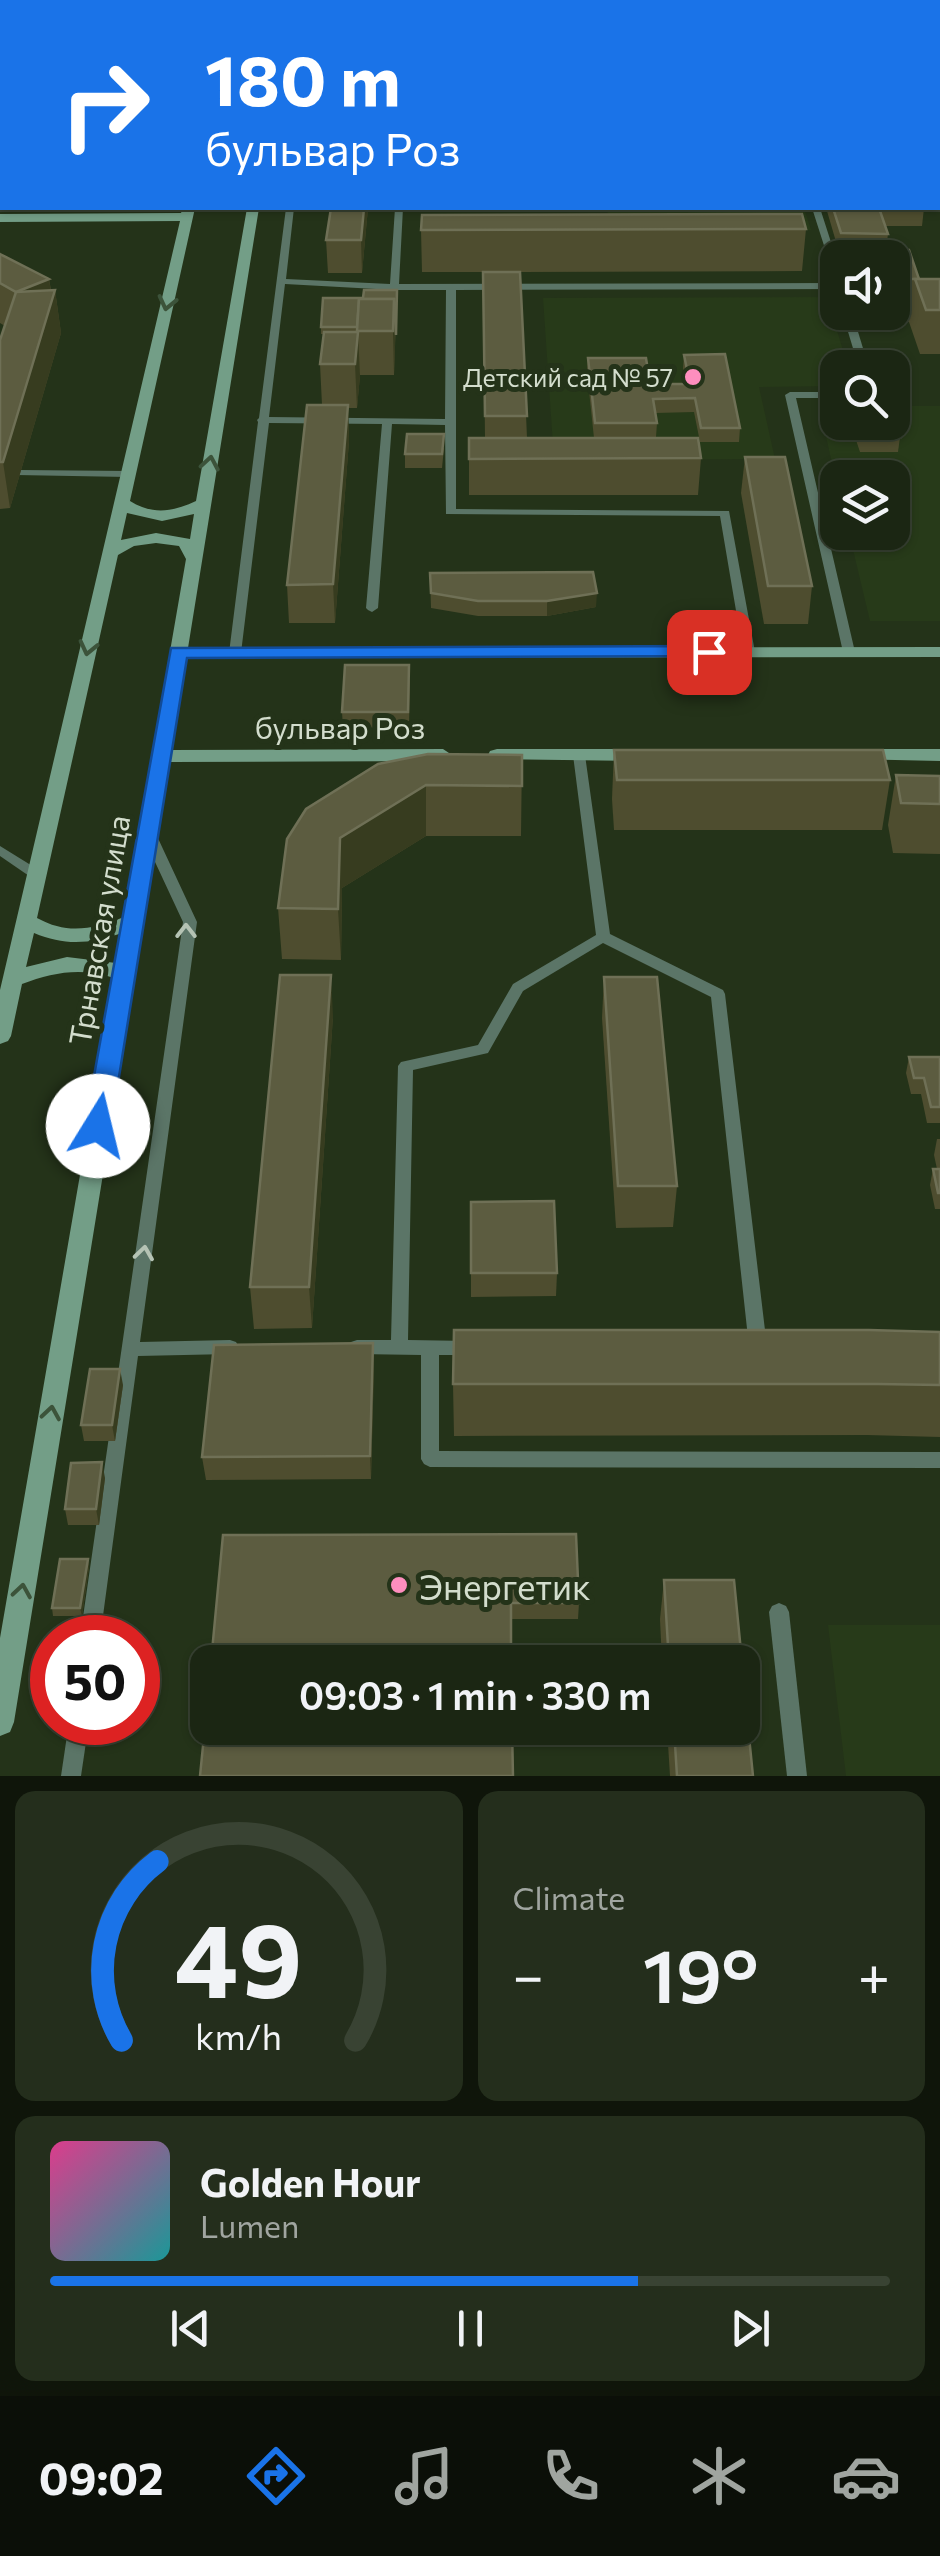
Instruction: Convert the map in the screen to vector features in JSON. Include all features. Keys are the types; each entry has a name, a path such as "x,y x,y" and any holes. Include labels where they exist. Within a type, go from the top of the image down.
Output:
{"main road":[{"name":"Трнавская улица","path":"0,1722 253,210"},
{"path":"0,218 188,212 0,1036"},
{"path":"122,503 135,513 159,517 185,514 203,504"},
{"path":"110,553 129,540 160,536 186,543 194,559"},
{"path":"178,652 940,652"},
{"name":"бульвар Роз","path":"161,756 655,755"},
{"path":"845,755 940,755"},
{"path":"27,922 48,934 74,939 133,921"},
{"path":"13,980 42,967 70,962 98,964 123,973"}],"street":[{"path":"620,0 940,0"}],"lane":[{"path":"234,653 290,210"},
{"path":"394,287 399,210"},
{"path":"817,210 825,240"},
{"path":"280,281 394,287 820,284"},
{"path":"451,287 450,512 725,513 748,652"},
{"path":"820,395 790,395 849,652"},
{"path":"262,420 451,422"},
{"path":"372,608 387,421"},
{"path":"20,473 128,474"},
{"path":"579,755 602,937"},
{"path":"93,1615 190,922 148,833"},
{"path":"0,850 37,875"},
{"path":"398,1346 406,1066 483,1049 518,988 602,937"},
{"path":"602,937 718,994 768,1355 740,1354"},
{"path":"131,1349 240,1346"},
{"path":"339,1346 488,1349"},
{"path":"430,1348 430,1459 940,1460"},
{"path":"779,1612 797,1776"},
{"path":"71,1776 75,1745"}],"shaded area":[{"path":"607,210 805,210 811,230 610,231"},
{"name":"Детский сад № 57","path":"820,297 820,330 837,330 843,350 820,350 820,386 759,387 775,459 554,460 543,298"},
{"path":"910,406 940,406 940,621 870,621 853,550 910,550 910,460 831,460 827,440 910,440"},
{"path":"828,1625 940,1625 940,1776 846,1776"}],"building":[{"path":"331,210 364,210 361,240 326,240"},
{"path":"834,210 880,210 888,234 841,233"},
{"path":"802,214 806,229 421,230 422,215"},
{"path":"910,253 919,279 910,279"},
{"path":"0,254 49,279 16,292 0,283"},
{"path":"483,272 520,272 527,416 485,416"},
{"path":"915,279 940,279 940,310 926,310"},
{"path":"55,290 0,462 0,340 16,292"},
{"path":"364,290 397,290 396,335 394,299 359,299 357,327 321,327 323,298 363,298"},
{"path":"359,299 394,299 393,331 357,331"},
{"path":"324,332 358,332 355,364 320,364"},
{"path":"725,354 740,428 701,428 695,398 653,399 657,423 595,423 588,358 646,358 650,384 690,384 684,355"},
{"path":"307,405 348,405 333,584 287,585"},
{"path":"407,434 444,434 442,454 405,454"},
{"path":"469,438 698,438 701,458 469,459"},
{"path":"745,457 785,457 812,586 768,586"},
{"path":"593,572 597,593 547,601 478,601 431,593 430,573"},
{"path":"345,665 409,665 408,712 342,712"},
{"path":"614,750 883,750 890,780 617,780"},
{"path":"428,754 522,755 522,786 426,785 340,838 338,909 278,908 287,839 306,809 378,764"},
{"path":"896,775 940,776 940,804 901,803"},
{"path":"280,975 331,975 309,1287 250,1287"},
{"path":"604,977 657,977 677,1186 618,1186"},
{"path":"909,1057 940,1057 940,1107 931,1107 924,1078 914,1078"},
{"path":"933,1169 940,1169 940,1193 938,1193"},
{"path":"554,1201 557,1273 471,1273 471,1202"},
{"path":"454,1330 940,1332 940,1385 453,1384"},
{"path":"373,1343 370,1456 202,1457 214,1345"},
{"path":"90,1369 120,1369 112,1425 81,1425"},
{"path":"102,1462 96,1509 65,1509 71,1463"},
{"name":"Энергетик","path":"576,1534 579,1603 511,1603 511,1645 213,1645 223,1535"},
{"path":"60,1559 88,1559 80,1608 52,1608"},
{"path":"664,1580 734,1580 740,1645 668,1645"},
{"path":"203,1745 512,1745 513,1776 200,1776"},
{"path":"675,1745 750,1745 753,1776 677,1776"}],"place":[{"name":"Детский сад № 57","path":"693,377"},
{"name":"Энергетик","path":"399,1585"}],"route":[{"path":"98,1126 178,652 709,652"}]}
